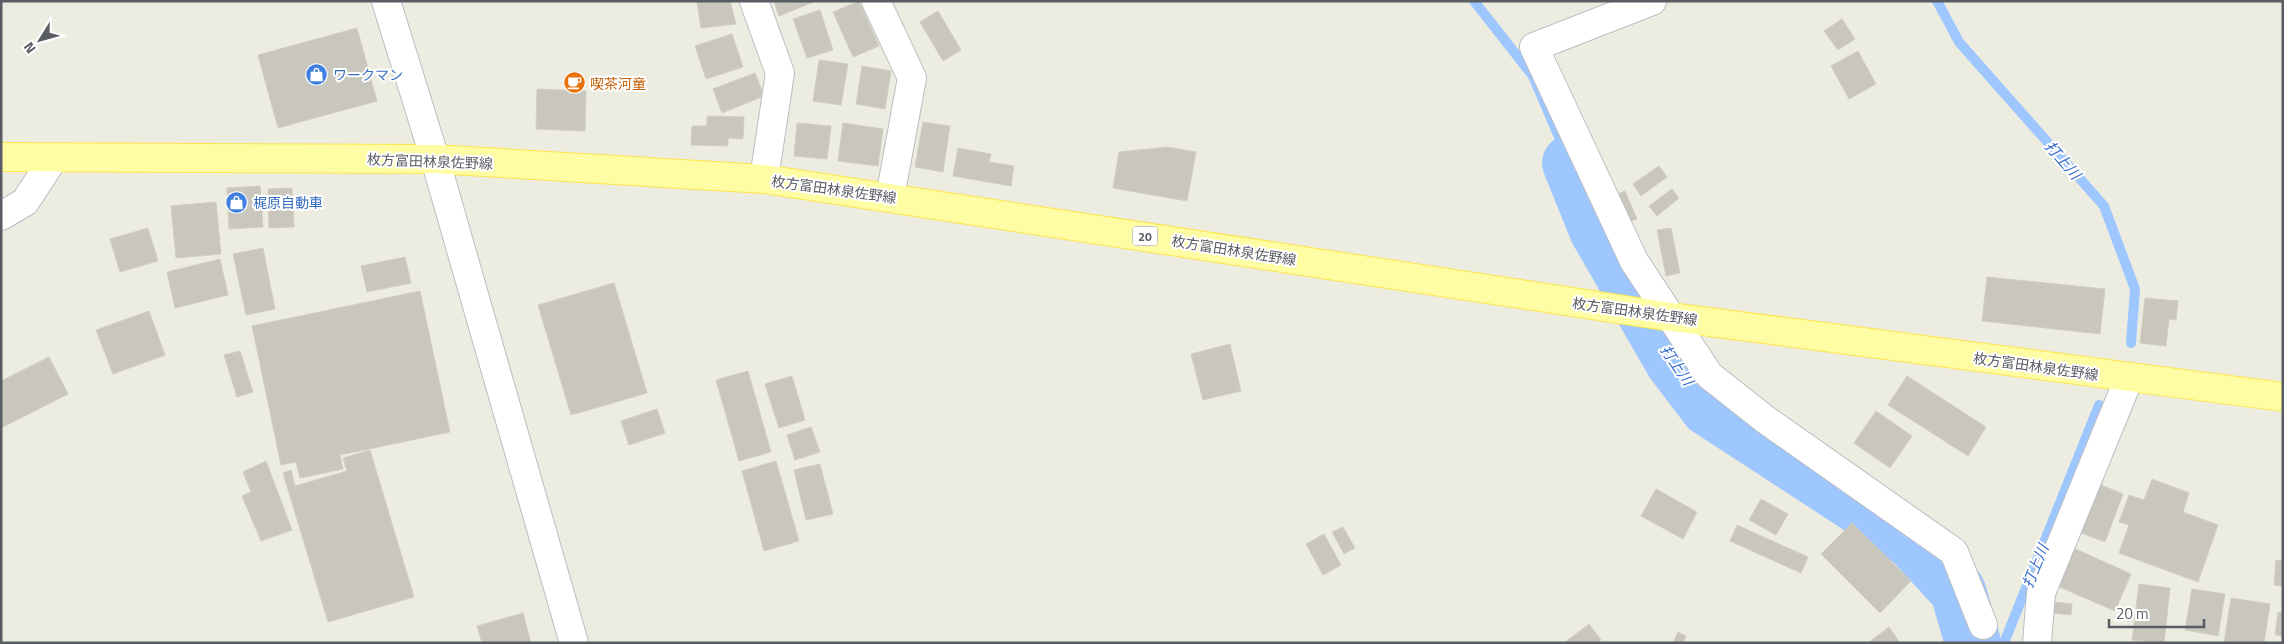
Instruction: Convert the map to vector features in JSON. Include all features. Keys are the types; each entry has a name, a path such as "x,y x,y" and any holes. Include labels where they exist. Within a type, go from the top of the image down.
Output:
{"main road":[{"name":"枚方富田林泉佐野線","path":"1,157 52,159 435,159 764,179 1671,317 2283,397"}],"street":[{"path":"386,1 435,159 574,643"},
{"path":"754,1 780,73 764,179"},
{"path":"876,1 912,78 890,197"},
{"path":"1652,1 1534,47 1634,261 1709,375 1766,420 1954,552 1983,625"},
{"path":"1,216 25,202 52,159"},
{"path":"2037,643 2042,593 2129,378"}],"building":[{"path":"697,1 730,1 736,24 701,28"},
{"path":"774,1 816,1 779,16"},
{"path":"859,1 879,46 853,57 833,12"},
{"path":"820,10 833,50 807,58 793,19"},
{"path":"938,11 961,50 943,61 920,22"},
{"path":"1842,19 1855,39 1838,50 1824,31"},
{"path":"357,28 377,101 278,128 258,55"},
{"path":"732,34 743,67 706,79 695,46"},
{"path":"1858,51 1876,84 1849,99 1831,66"},
{"path":"819,60 848,64 841,105 813,101"},
{"path":"862,66 891,71 885,109 856,104"},
{"path":"755,73 764,96 722,113 713,89"},
{"path":"537,89 586,91 585,131 536,129"},
{"path":"707,116 744,117 743,139 728,138 728,146 691,145 692,126 707,126"},
{"path":"923,122 950,126 943,172 915,167"},
{"path":"797,123 831,126 827,159 794,156"},
{"path":"843,123 883,129 878,166 838,161"},
{"path":"1167,147 1196,152 1187,201 1113,188 1119,152"},
{"path":"958,148 991,154 989,162 1014,166 1011,186 953,176"},
{"path":"1659,166 1667,177 1641,196 1633,184"},
{"path":"260,186 263,227 229,229 227,188"},
{"path":"292,188 294,227 269,228 268,189"},
{"path":"1672,189 1679,198 1657,216 1649,206"},
{"path":"1625,191 1637,219 1624,224 1613,196"},
{"path":"216,202 221,254 176,258 171,206"},
{"path":"148,228 158,261 120,272 110,239"},
{"path":"1671,228 1680,273 1666,276 1657,230"},
{"path":"263,248 275,309 246,315 233,254"},
{"path":"405,257 411,283 367,292 361,266"},
{"path":"220,259 228,295 175,308 167,272"},
{"path":"1987,277 2105,289 2100,334 1982,321"},
{"path":"614,283 647,393 571,415 538,305"},
{"path":"420,291 450,432 340,455 343,469 300,478 296,462 281,465 252,326"},
{"path":"2145,298 2178,301 2176,320 2169,319 2166,346 2140,343"},
{"path":"149,311 165,355 113,374 96,330"},
{"path":"1230,344 1241,391 1203,400 1191,354"},
{"path":"240,351 253,392 237,397 224,355"},
{"path":"49,357 68,394 1,428 1,381"},
{"path":"748,371 771,452 739,461 716,380"},
{"path":"792,376 805,420 779,428 765,384"},
{"path":"1907,376 1986,427 1968,456 1888,405"},
{"path":"657,409 665,433 629,445 621,421"},
{"path":"1876,411 1912,436 1890,468 1854,443"},
{"path":"811,427 820,452 795,460 787,435"},
{"path":"370,450 414,597 328,622 283,473 291,470 295,486 347,471 343,458"},
{"path":"266,461 292,530 261,541 242,496 251,492 243,472"},
{"path":"776,461 799,541 764,551 742,471"},
{"path":"820,464 833,514 806,520 794,470"},
{"path":"2152,479 2189,493 2183,512 2218,525 2198,582 2119,553 2129,525 2119,522 2129,495 2144,500"},
{"path":"2094,482 2123,494 2105,542 2076,531"},
{"path":"1656,489 1697,512 1683,539 1641,516"},
{"path":"1761,499 1788,514 1776,535 1749,520"},
{"path":"1852,523 1911,581 1880,613 1821,554"},
{"path":"1737,525 1808,557 1801,573 1730,541"},
{"path":"1343,527 1355,548 1344,554 1332,532"},
{"path":"1324,534 1341,565 1323,575 1306,544"},
{"path":"2071,547 2131,574 2115,611 2055,585"},
{"path":"2276,560 2283,561 2283,586 2274,585"},
{"path":"2139,584 2170,588 2164,643 2132,640"},
{"path":"2192,589 2225,594 2218,636 2185,630"},
{"path":"2231,598 2270,604 2264,643 2224,643"},
{"path":"2046,601 2072,604 2071,615 2044,612"},
{"path":"2278,612 2283,613 2283,636 2275,635"},
{"path":"523,613 531,643 482,643 477,626"},
{"path":"1589,624 1601,640 1598,643 1564,643"},
{"path":"1889,627 1900,643 1868,643"},
{"path":"1678,632 1686,636 1683,643 1673,643"}],"waterway":[{"name":"打上川","path":"1474,1 1533,76 1570,163"},
{"name":"打上川","path":"1937,1 1959,42 2104,206 2135,289 2131,343"},
{"name":"打上川","path":"1570,163 1597,230 1673,362 1708,408 1912,541 1958,591 1973,643"},
{"name":"打上川","path":"2004,643 2099,405"}],"place":[{"name":"ワークマン","path":"317,74"},
{"name":"喫茶河童","path":"574,83"},
{"name":"梶原自動車","path":"237,202"}]}
